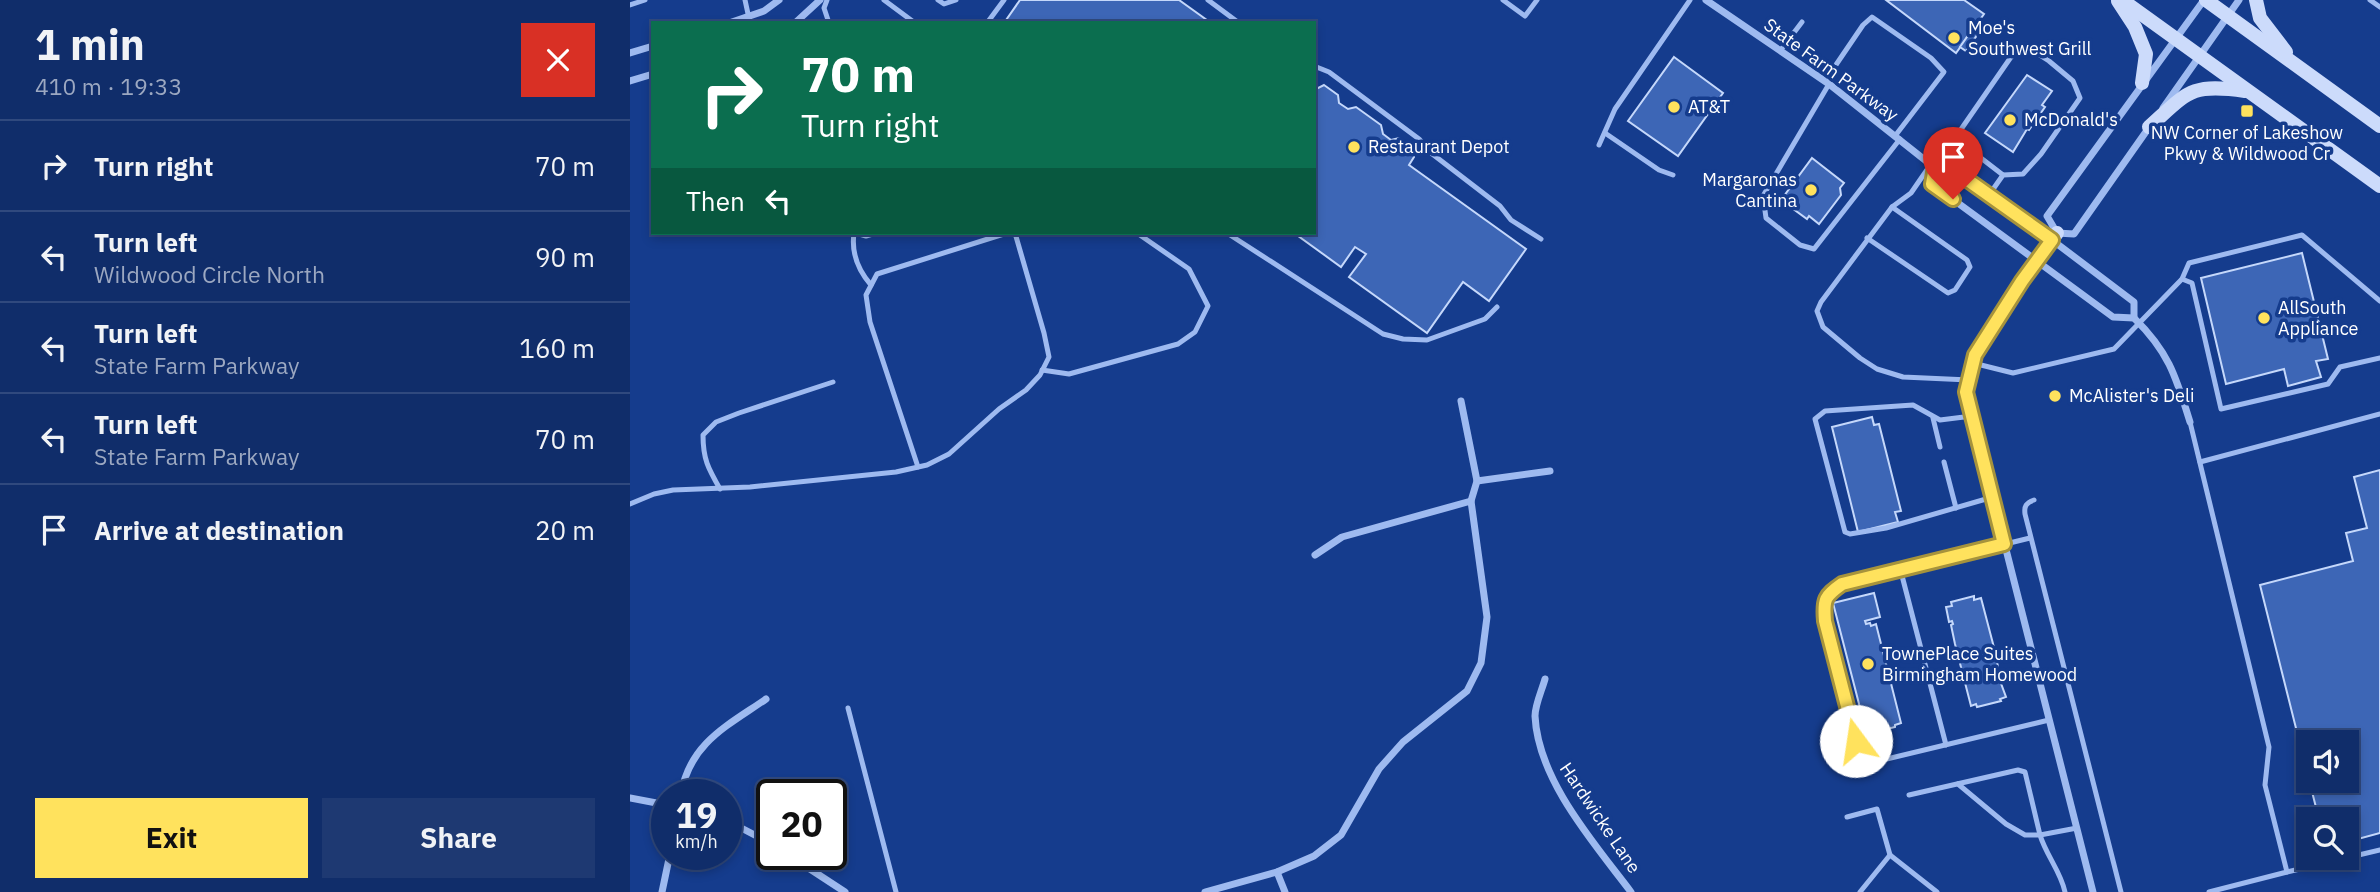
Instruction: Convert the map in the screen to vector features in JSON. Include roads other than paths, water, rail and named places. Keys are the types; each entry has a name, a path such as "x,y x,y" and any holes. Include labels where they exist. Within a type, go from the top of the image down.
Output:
{"main road":[{"path":"2120,0 2380,186"},
{"path":"2120,0 2146,54 2142,83"},
{"path":"2205,0 2380,126"},
{"path":"2256,0 2260,18 2298,67"},
{"path":"2149,127 2183,97 2200,88 2249,91"}],"street":[{"path":"750,20 779,0"},
{"path":"797,21 820,0"},
{"name":"State Farm Parkway","path":"1706,0 1827,83 1933,166 1948,166 2054,237 2134,302 2137,321"},
{"path":"2054,237 2047,216 2205,0"},
{"path":"2093,892 1966,392 1975,355 2037,261 2054,237 2074,234 2239,0"},
{"path":"630,53 651,47"},
{"path":"630,81 651,75"},
{"name":"State Farm Parkway","path":"1933,166 1932,184 2113,317 2137,321 2150,334 2173,370 2190,422"},
{"path":"1205,892 1277,872 1314,856 1340,835 1379,769 1403,742 1467,691 1481,663 1487,617 1471,501 1476,481 1461,401"},
{"path":"1476,481 1550,471"},
{"path":"1315,555 1342,537 1471,501"},
{"name":"Hardwicke Lane","path":"1545,679 1535,715 1544,761 1565,800 1631,892"},
{"path":"685,779 706,741 766,699"},
{"path":"630,798 651,802"},
{"path":"662,892 667,870"},
{"path":"812,870 845,892"},
{"path":"1277,872 1285,892"}],"lane":[{"path":"630,5 645,0"},
{"path":"745,0 750,20"},
{"path":"827,0 824,8 828,21"},
{"path":"884,0 912,21"},
{"path":"938,0 944,4 956,0"},
{"path":"988,21 1004,0"},
{"path":"1208,0 1237,21"},
{"path":"1503,0 1525,16 1537,0"},
{"path":"1600,145 1615,109 1690,0"},
{"path":"2370,0 2380,7"},
{"path":"1872,17 1931,58 1944,72 1814,249 1800,245 1766,218 1763,196 1827,83 1863,25 1872,17"},
{"path":"1780,51 1802,22"},
{"path":"1955,138 2003,176 2023,174 2041,154 2080,98 2073,81 2026,46 2011,57 1955,138 1912,192 1892,207 1867,238 1817,311 1823,327 1877,369 1903,377 1969,380"},
{"path":"1316,67 1329,72 1419,139 1431,153 1500,206 1511,220 1541,239"},
{"path":"1605,133 1659,170 1674,175"},
{"path":"1989,195 2003,176"},
{"path":"1867,238 1948,293 1955,290 1970,267 1968,260 1892,207"},
{"path":"854,235 852,245 859,271 871,285"},
{"path":"918,467 870,322 866,295 877,274 1000,235"},
{"path":"630,504 673,490 720,489 927,466 949,454 999,409 1026,390 1049,357 1016,235"},
{"path":"1042,370 1069,374 1178,344 1195,332 1208,306 1189,269 1140,235"},
{"path":"1230,235 1382,334 1403,339 1427,340 1485,319 1497,307"},
{"path":"1973,363 2014,373 2114,349 2137,321 2182,279 2189,263 2302,235 2380,301"},
{"path":"2182,279 2192,283 2221,410 2328,384 2340,367 2380,358"},
{"path":"720,489 706,466 703,455 703,435 716,422 833,382"},
{"path":"1972,416 1946,421 1933,418 1913,405 1825,411 1815,419 1845,532 1856,534 1876,530 1993,498"},
{"path":"2200,461 2380,414"},
{"path":"1933,418 1940,447"},
{"path":"2190,422 2269,747 2265,785 2287,872"},
{"path":"1944,462 1955,508"},
{"path":"2034,500 2025,507 2030,538 2121,892"},
{"path":"2030,538 1842,584 1828,594 1824,605 1825,621 1862,765 2049,720"},
{"path":"1900,568 1946,745"},
{"path":"848,708 896,892"},
{"path":"1909,795 2018,770 2025,772 2045,851 2055,867 2064,892"},
{"path":"1958,784 2025,835 2077,828"},
{"path":"1847,817 1877,809 1890,855 1937,892"},
{"path":"2209,892 2380,850"},
{"path":"1860,892 1890,855"}],"place":[{"name":"Moe's Southwest Grill","path":"1954,38"},
{"name":"AT&T","path":"1674,107"},
{"name":"NW Corner of Lakeshow Pkwy & Wildwood Cr","path":"2247,111"},
{"name":"McDonald's","path":"2010,120"},
{"name":"Restaurant Depot","path":"1354,147"},
{"name":"Margaronas Cantina","path":"1811,190"},
{"name":"AllSouth Appliance","path":"2264,318"},
{"name":"McAlister's Deli","path":"2055,396"},
{"name":"TownePlace Suites Birmingham Homewood","path":"1868,664"}]}
